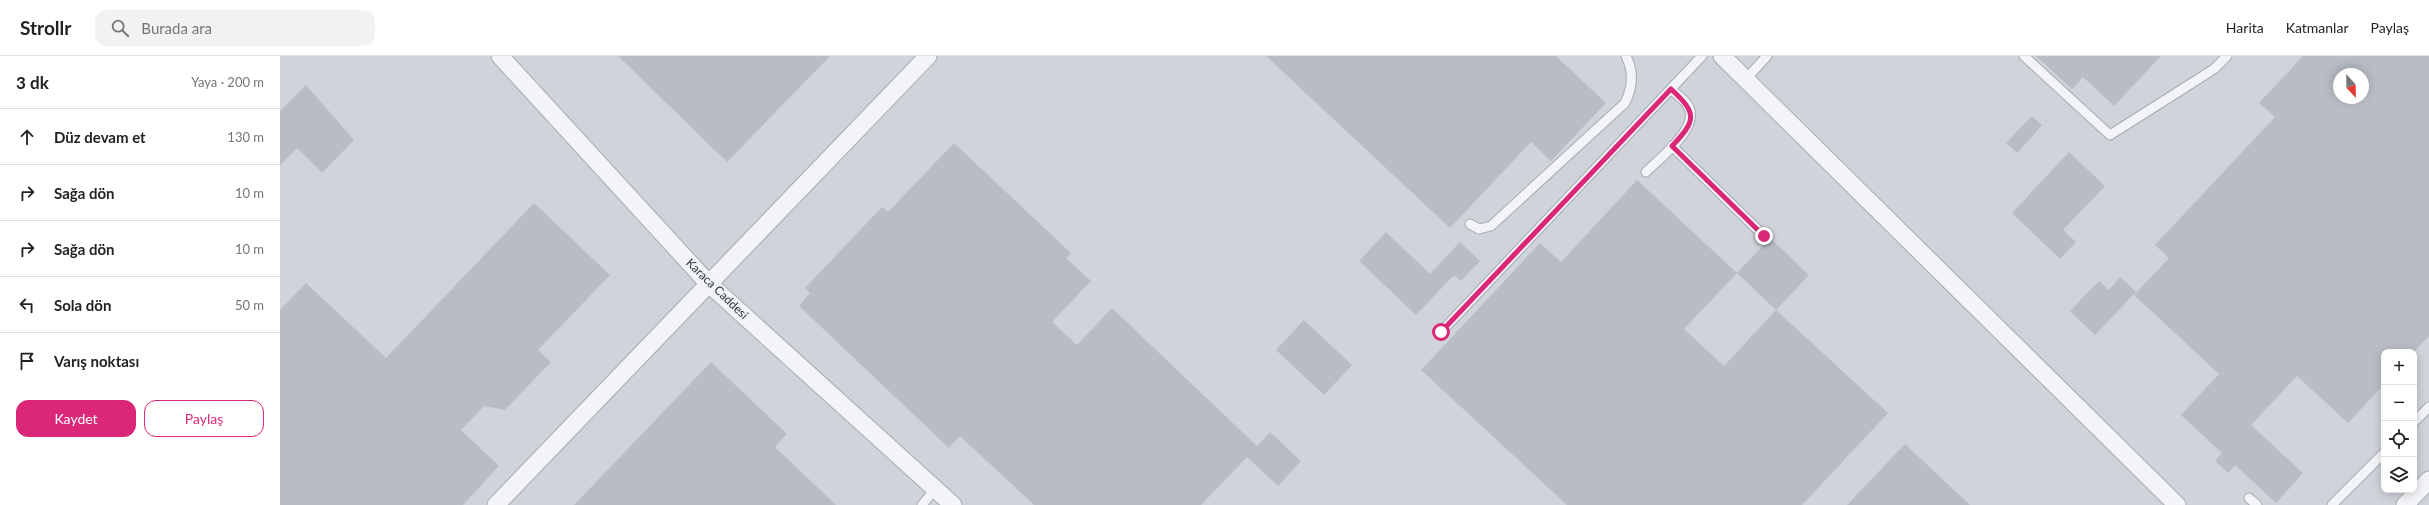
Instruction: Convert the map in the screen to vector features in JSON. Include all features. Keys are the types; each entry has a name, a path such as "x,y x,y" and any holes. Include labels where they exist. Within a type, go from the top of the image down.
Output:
{"street":[{"name":"Karaca Caddesi","path":"500,56 708,283 953,505"},
{"path":"496,505 928,56"},
{"path":"1722,56 2177,505"},
{"path":"2405,505 2429,480"}],"lane":[{"path":"1470,224 1480,229 1491,226 1625,103 1632,80 1632,71 1626,56"},
{"path":"1441,332 1702,56"},
{"path":"1746,79 1767,56"},
{"path":"2024,56 2110,136 2214,69 2227,56"},
{"path":"1646,172 1672,146 1689,126 1691,114 1687,104 1671,89"},
{"path":"1672,146 1764,236"},
{"path":"2415,421 2429,407"},
{"path":"2332,505 2381,456"},
{"path":"922,505 935,489"},
{"path":"2249,498 2257,505"}],"shaded area":[{"path":"280,56 2429,56 2429,505 280,505"}],"building":[{"path":"618,56 830,56 727,162"},
{"path":"1266,56 1556,56 1606,103 1551,161 1531,142 1450,228"},
{"path":"2036,56 2161,56 2114,106 2083,77 2072,89"},
{"path":"2303,56 2429,56 2429,336 2417,349 2381,349 2381,387 2348,423 2297,376 2251,425 2303,473 2276,503 2235,465 2228,473 2215,461 2222,453 2181,415 2219,374 2134,295 2169,258 2155,245 2275,117 2259,103"},
{"path":"306,85 354,140 322,173 297,148 280,165 280,111"},
{"path":"2032,116 2042,125 2017,153 2006,143"},
{"path":"954,143 1071,253 1066,258 1091,281 1052,322 1077,345 1112,308 1257,446 1270,432 1301,461 1278,486 1247,457 1201,505 1034,505 960,436 949,448 799,306 810,293 805,288 882,207 888,212"},
{"path":"2069,152 2105,186 2063,230 2076,242 2060,259 2012,213"},
{"path":"1637,180 1737,273 1684,329 1724,366 1776,310 1888,413 1802,505 1567,505 1421,370 1540,243 1561,262"},
{"path":"534,203 610,275 538,350 551,362 505,410 484,406 461,430 499,466 463,505 280,505 280,310 306,283 386,358"},
{"path":"1386,232 1430,274 1460,242 1480,261 1461,281 1454,275 1416,315 1359,261"},
{"path":"1770,238 1809,275 1776,310 1737,273"},
{"path":"2120,277 2136,292 2095,335 2070,311 2099,281 2109,290"},
{"path":"1304,320 1352,365 1324,395 1276,350"},
{"path":"711,362 787,434 775,447 836,505 574,505"},
{"path":"1905,444 1970,505 1847,505"}],"route":[{"path":"1441,332 1671,89 1687,104 1691,114 1689,126 1672,146 1764,236"}]}
